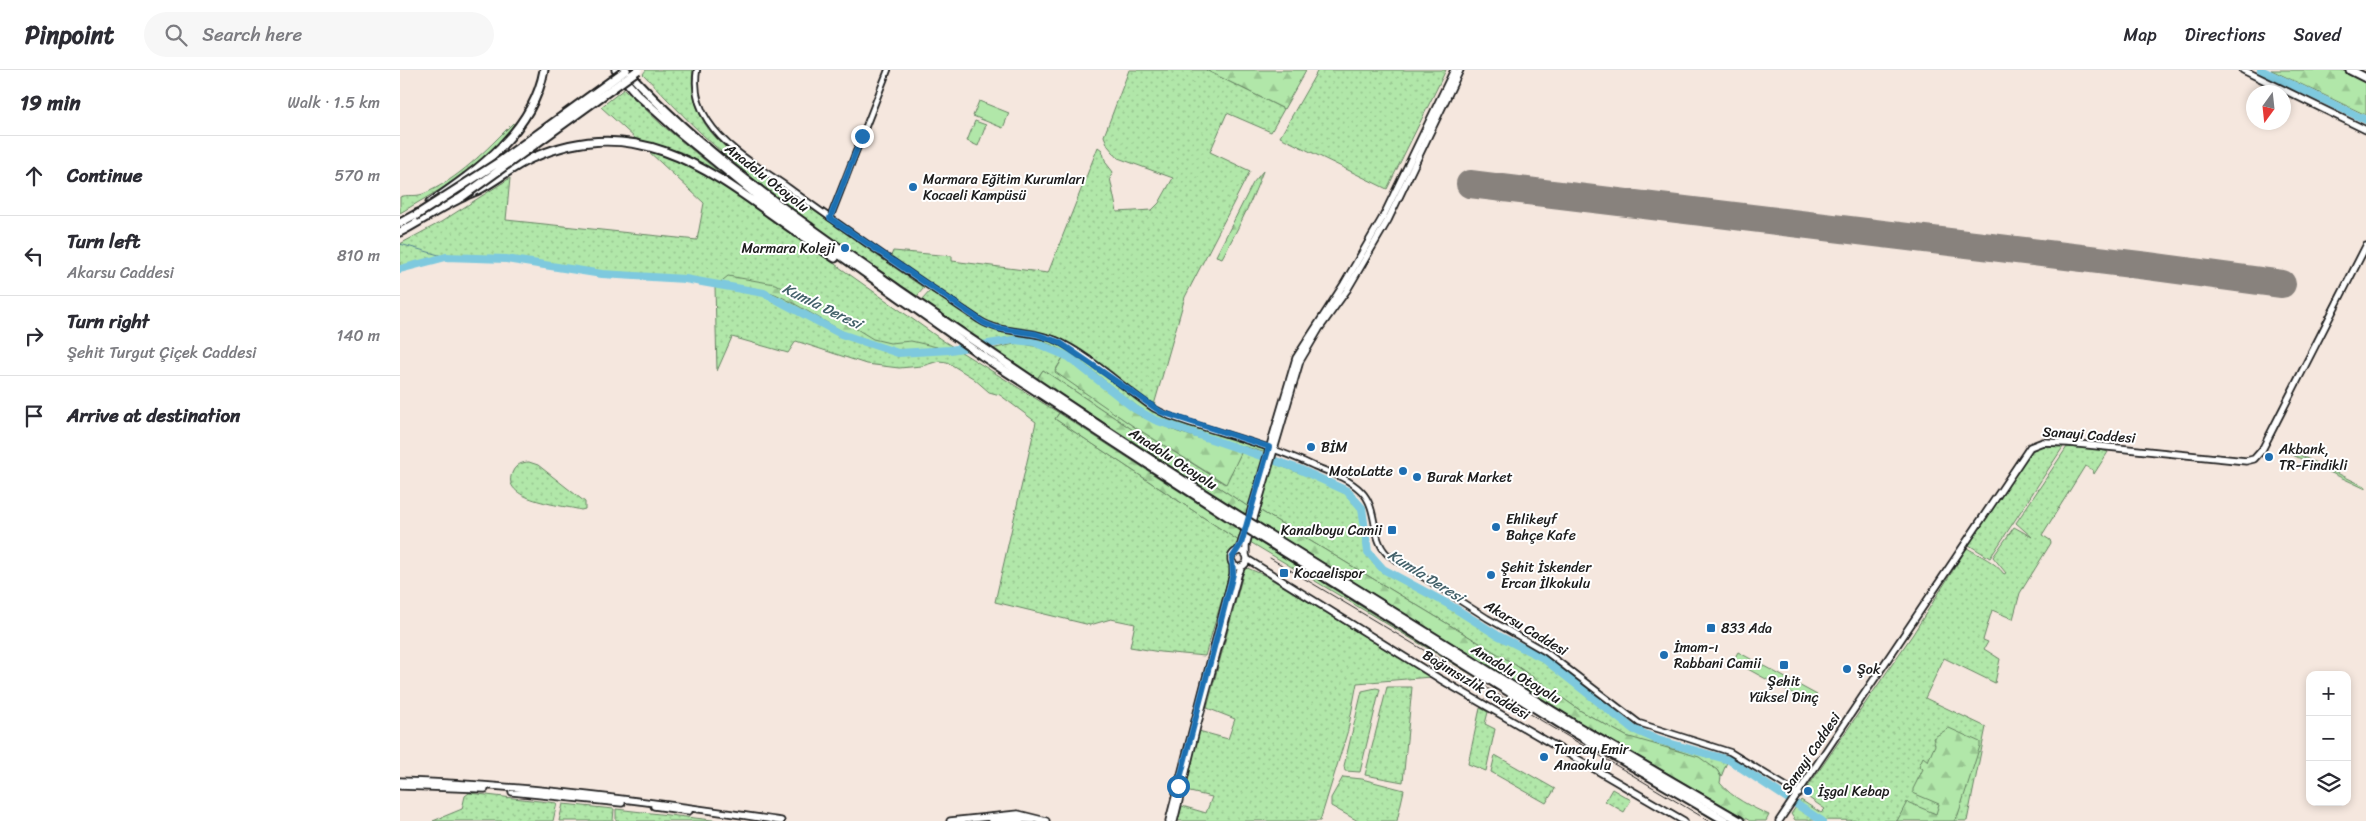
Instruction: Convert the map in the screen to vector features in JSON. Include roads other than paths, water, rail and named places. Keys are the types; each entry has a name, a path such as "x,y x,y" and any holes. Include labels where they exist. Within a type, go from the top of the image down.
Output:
{"highway":[{"path":"415,216 467,177 511,136 534,101 544,70"},
{"name":"Anadolu Otoyolu","path":"616,70 637,94 728,173 980,355 1255,530 1558,714 1740,821"},
{"path":"400,223 415,216 499,162 626,70"},
{"name":"Anadolu Otoyolu","path":"626,70 670,115 755,186 805,224 992,354 1242,522"},
{"path":"462,197 638,70"},
{"path":"2350,70 2366,78"},
{"path":"400,232 480,189 531,158 567,145 585,142 614,141 642,144 660,148 688,159 824,250 891,292"},
{"name":"Anadolu Otoyolu","path":"1255,530 1570,730 1726,821"}],"main road":[{"path":"1174,821 1192,735 1238,575 1245,561 1246,545 1261,484 1296,358 1344,284 1383,217 1454,70"},
{"path":"1271,448 1300,361 1319,329 1347,290 1388,220 1460,70"},
{"path":"2243,70 2366,130"},
{"name":"Sanayi Caddesi","path":"1782,820 2030,447 2043,442 2068,443 2246,462 2254,459 2262,450 2366,246"},
{"path":"1170,821 1233,574 1232,556 1237,552 1241,544 1261,484"},
{"path":"1237,552 1245,561"},
{"path":"1232,563 1236,566 1245,561"},
{"name":"Bağımsızlık Caddesi","path":"1245,561 1258,567 1447,683 1684,821"},
{"path":"400,781 462,783 670,804 781,821"},
{"path":"400,786 480,789 642,805 756,821"},
{"path":"950,821 1018,814 1046,821"},
{"path":"992,821 1014,819 1035,821"}],"street":[{"name":"Akarsu Caddesi","path":"697,70 697,97 708,120 720,135 756,165 830,218 984,323 996,328 1036,334 1059,342 1161,412 1271,448 1350,482 1369,502 1379,544 1386,554 1546,652 1631,718 1665,733 1730,752 1797,796"},
{"path":"830,218 888,70"}],"waterway":[{"path":"2261,70 2366,120"},
{"path":"400,244 446,257"},
{"name":"Kumla Deresi","path":"400,269 446,257 506,259 602,274 685,279 764,293 841,334 898,353 950,350 1014,340 1034,342 1069,357 1135,409 1155,420 1299,469 1347,491 1362,508 1368,552 1383,569 1448,604 1497,635 1543,658 1633,729 1658,740 1729,760 1822,821"}],"tram line":[{"path":"1270,558 1709,821"}],"place":[{"name":"Marmara Eğitim Kurumları Kocaeli Kampüsü","path":"913,187"},
{"name":"Marmara Koleji","path":"845,248"},
{"name":"BİM","path":"1311,447"},
{"name":"Akbank, TR-Findikli","path":"2269,457"},
{"name":"MotoLatte","path":"1403,471"},
{"name":"Burak Market","path":"1417,477"},
{"name":"Ehlikeyf Bahçe Kafe","path":"1496,527"},
{"name":"Kanalboyu Camii","path":"1392,530"},
{"name":"Kocaelispor","path":"1284,573"},
{"name":"Şehit İskender Ercan İlkokulu","path":"1491,575"},
{"name":"833 Ada","path":"1711,628"},
{"name":"İmam-ı Rabbani Camii","path":"1664,655"},
{"name":"Şehit Yüksel Dinç","path":"1784,665"},
{"name":"Şok","path":"1847,669"},
{"name":"Tuncay Emir Anaokulu","path":"1544,757"},
{"name":"İşgal Kebap","path":"1808,791"}]}
